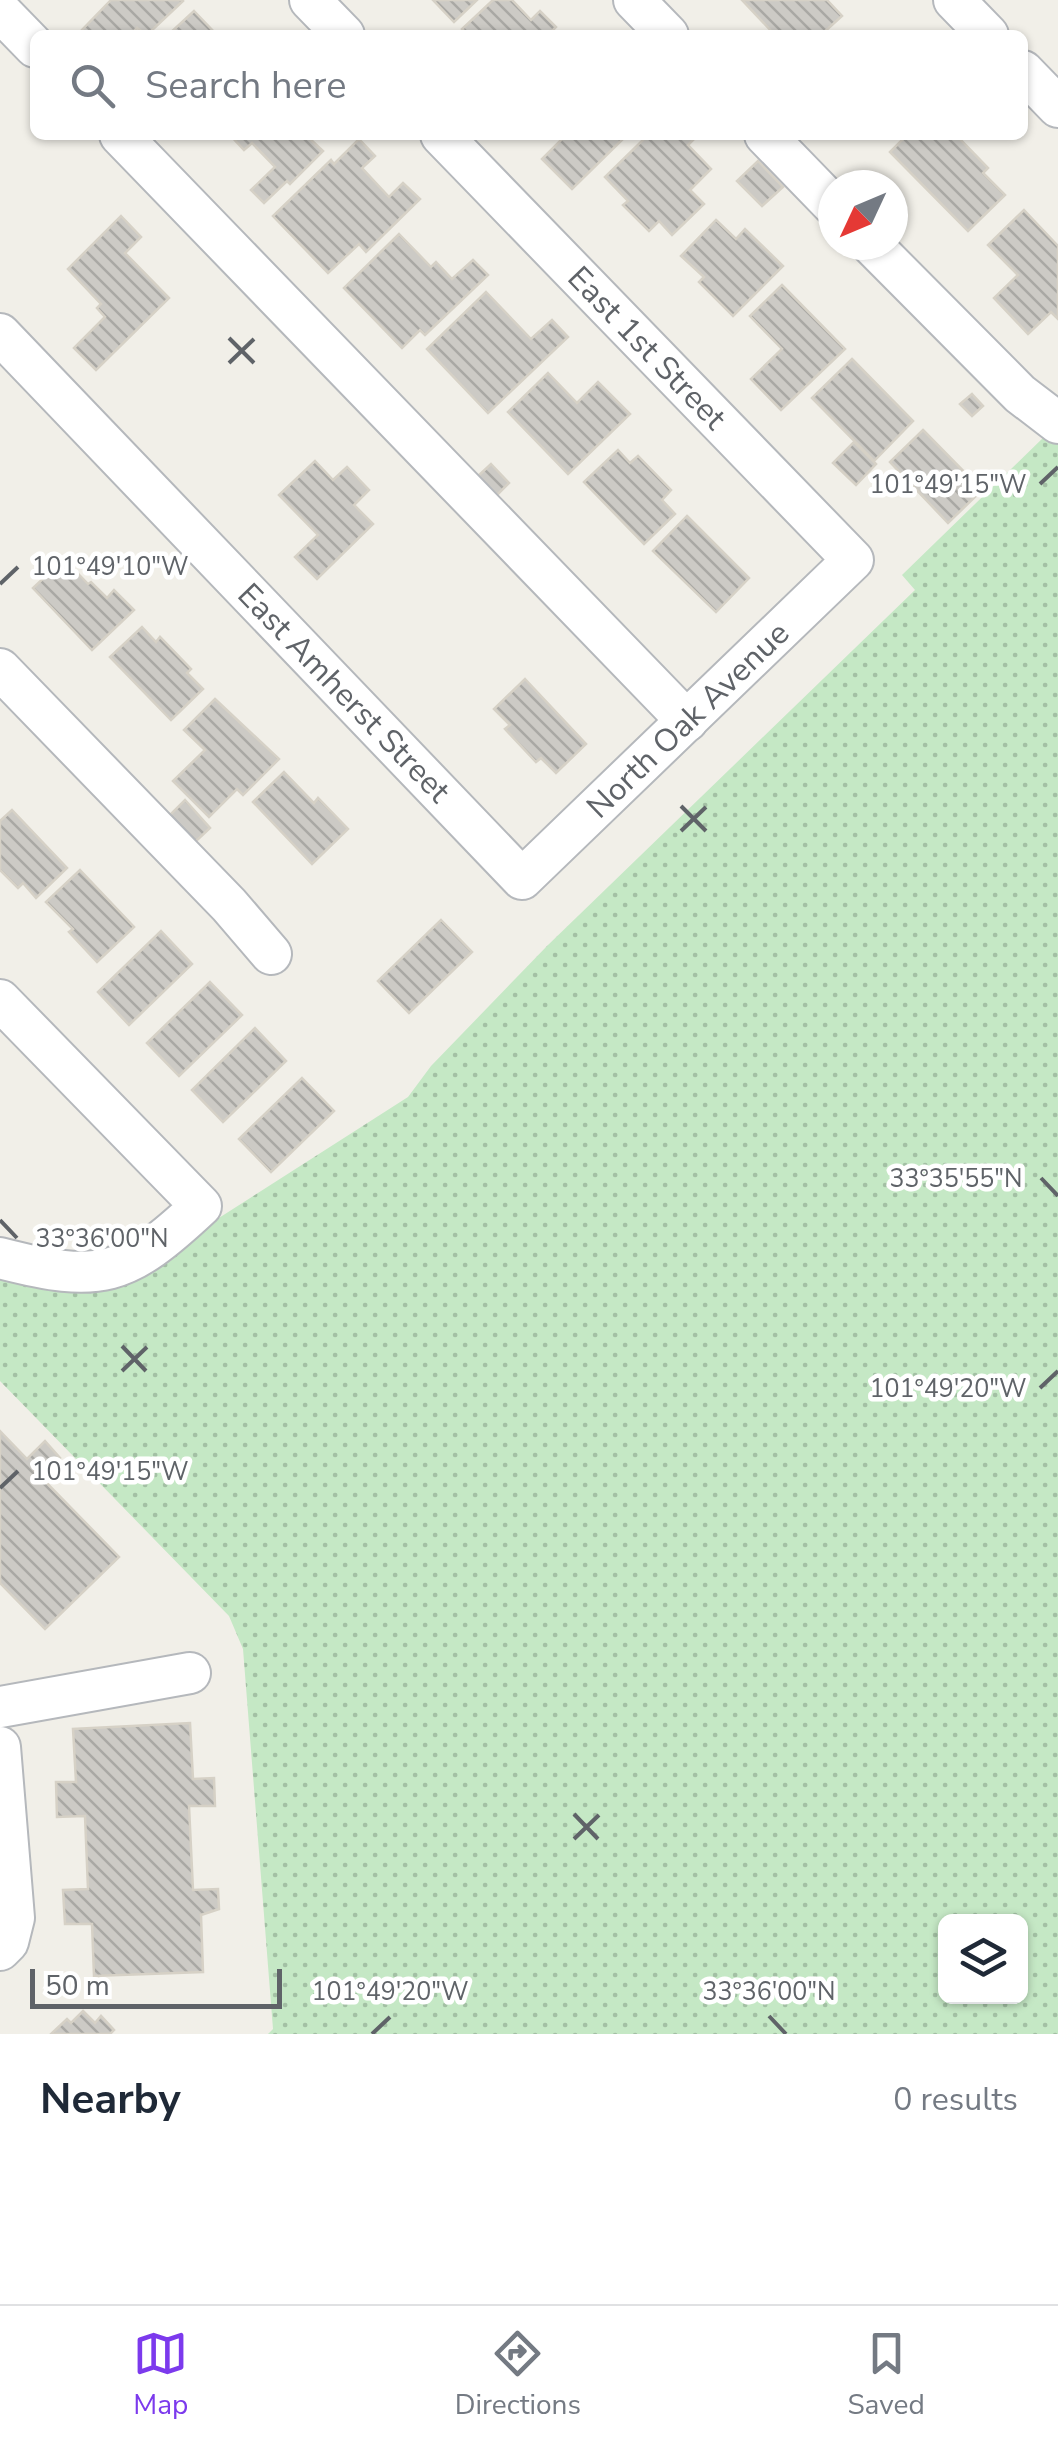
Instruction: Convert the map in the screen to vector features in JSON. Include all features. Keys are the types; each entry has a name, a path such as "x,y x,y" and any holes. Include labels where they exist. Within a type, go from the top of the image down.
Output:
{"street":[{"path":"310,0 339,30"},
{"path":"634,0 663,30"},
{"path":"954,0 983,30"},
{"path":"0,11 30,42"},
{"path":"1028,76 1058,108"},
{"path":"125,140 687,721"},
{"name":"East 1st Street","path":"446,140 854,560"},
{"path":"770,140 818,190"},
{"path":"887,260 1020,394 1058,423"},
{"name":"East Amherst Street","path":"0,334 522,879"},
{"name":"North Oak Avenue","path":"522,879 854,560"},
{"path":"0,669 272,954"},
{"path":"0,1000 200,1206 157,1246 128,1264 94,1272 53,1272 0,1258"},
{"path":"0,1707 190,1673"},
{"path":"0,1747 14,1918 8,1942 0,1950"}],"green space":[{"path":"1046,435 1058,443 1058,2034 268,2034 273,2029 243,1649 229,1616 0,1381 0,1275 125,1278 408,1097 431,1066 548,945 915,590 902,575"}],"building":[{"path":"111,0 183,1 152,30 82,30"},
{"path":"433,0 477,0 454,22"},
{"path":"493,0 512,0 531,20 540,11 556,27 553,30 462,29"},
{"path":"742,0 827,0 842,16 827,30 770,30"},
{"path":"194,11 212,30 173,30"},
{"path":"235,140 311,140 323,151 264,203 251,190 275,167 252,143 244,150"},
{"path":"360,140 375,156 362,168 389,197 403,183 420,199 366,252 359,244 328,273 273,216 331,160 334,164"},
{"path":"561,140 622,140 572,189 542,159"},
{"path":"643,140 693,140 688,145 711,169 690,190 704,204 672,235 659,221 649,231 623,205 628,201 605,177"},
{"path":"902,140 961,140 988,168 983,173 1005,195 968,231 890,152"},
{"path":"758,161 783,187 762,206 737,181"},
{"path":"1024,210 1058,246 1058,319 1051,312 1028,334 994,298 1018,275 988,245"},
{"path":"121,216 141,237 125,253 169,298 96,370 74,348 105,317 97,308 101,304 68,269"},
{"path":"716,220 736,239 745,229 783,266 733,316 699,282 704,277 681,256"},
{"path":"399,234 431,267 436,262 452,279 473,260 488,275 425,335 420,330 402,348 344,288"},
{"path":"782,285 845,349 781,410 751,379 782,349 750,316"},
{"path":"486,292 531,339 552,320 568,337 488,413 427,349"},
{"path":"852,359 913,421 874,461 812,398"},
{"path":"548,373 577,403 598,382 630,414 568,474 508,412"},
{"path":"972,394 983,406 972,416 960,404"},
{"path":"923,430 982,490 948,523 890,462"},
{"path":"854,442 876,464 856,485 833,463"},
{"path":"618,450 630,463 638,456 671,490 662,500 675,514 644,544 584,482"},
{"path":"315,461 333,480 347,467 369,490 354,505 373,524 317,579 295,557 318,535 279,495"},
{"path":"491,464 509,483 497,495 478,476"},
{"path":"687,516 749,578 716,612 653,551"},
{"path":"64,559 107,598 114,590 134,610 92,650 33,588"},
{"path":"142,627 156,642 160,637 191,669 187,673 203,689 171,720 110,657"},
{"path":"525,679 586,744 556,773 541,758 536,762 505,729 510,725 494,709"},
{"path":"215,699 279,759 243,795 237,789 209,817 173,781 205,750 184,730"},
{"path":"284,772 314,803 318,798 348,829 312,864 253,802"},
{"path":"185,800 210,828 195,842 169,816"},
{"path":"12,810 67,868 36,898 23,883 18,888 0,870 0,821"},
{"path":"80,870 134,927 97,962 69,932 73,929 46,902"},
{"path":"441,920 472,952 409,1013 378,981"},
{"path":"161,931 192,964 129,1025 98,992"},
{"path":"210,982 242,1015 179,1076 147,1043"},
{"path":"255,1028 286,1061 223,1122 192,1090"},
{"path":"302,1078 334,1111 271,1172 239,1139"},
{"path":"0,1431 27,1459 45,1441 60,1458 41,1477 119,1557 45,1629 0,1583"},
{"path":"190,1723 193,1779 214,1778 215,1806 189,1806 193,1890 218,1889 219,1909 201,1915 203,1972 94,1976 92,1924 65,1924 63,1890 88,1889 85,1816 57,1817 56,1782 76,1782 73,1729"},
{"path":"83,2011 95,2023 101,2016 114,2030 110,2034 51,2034 67,2019 71,2023"}]}
